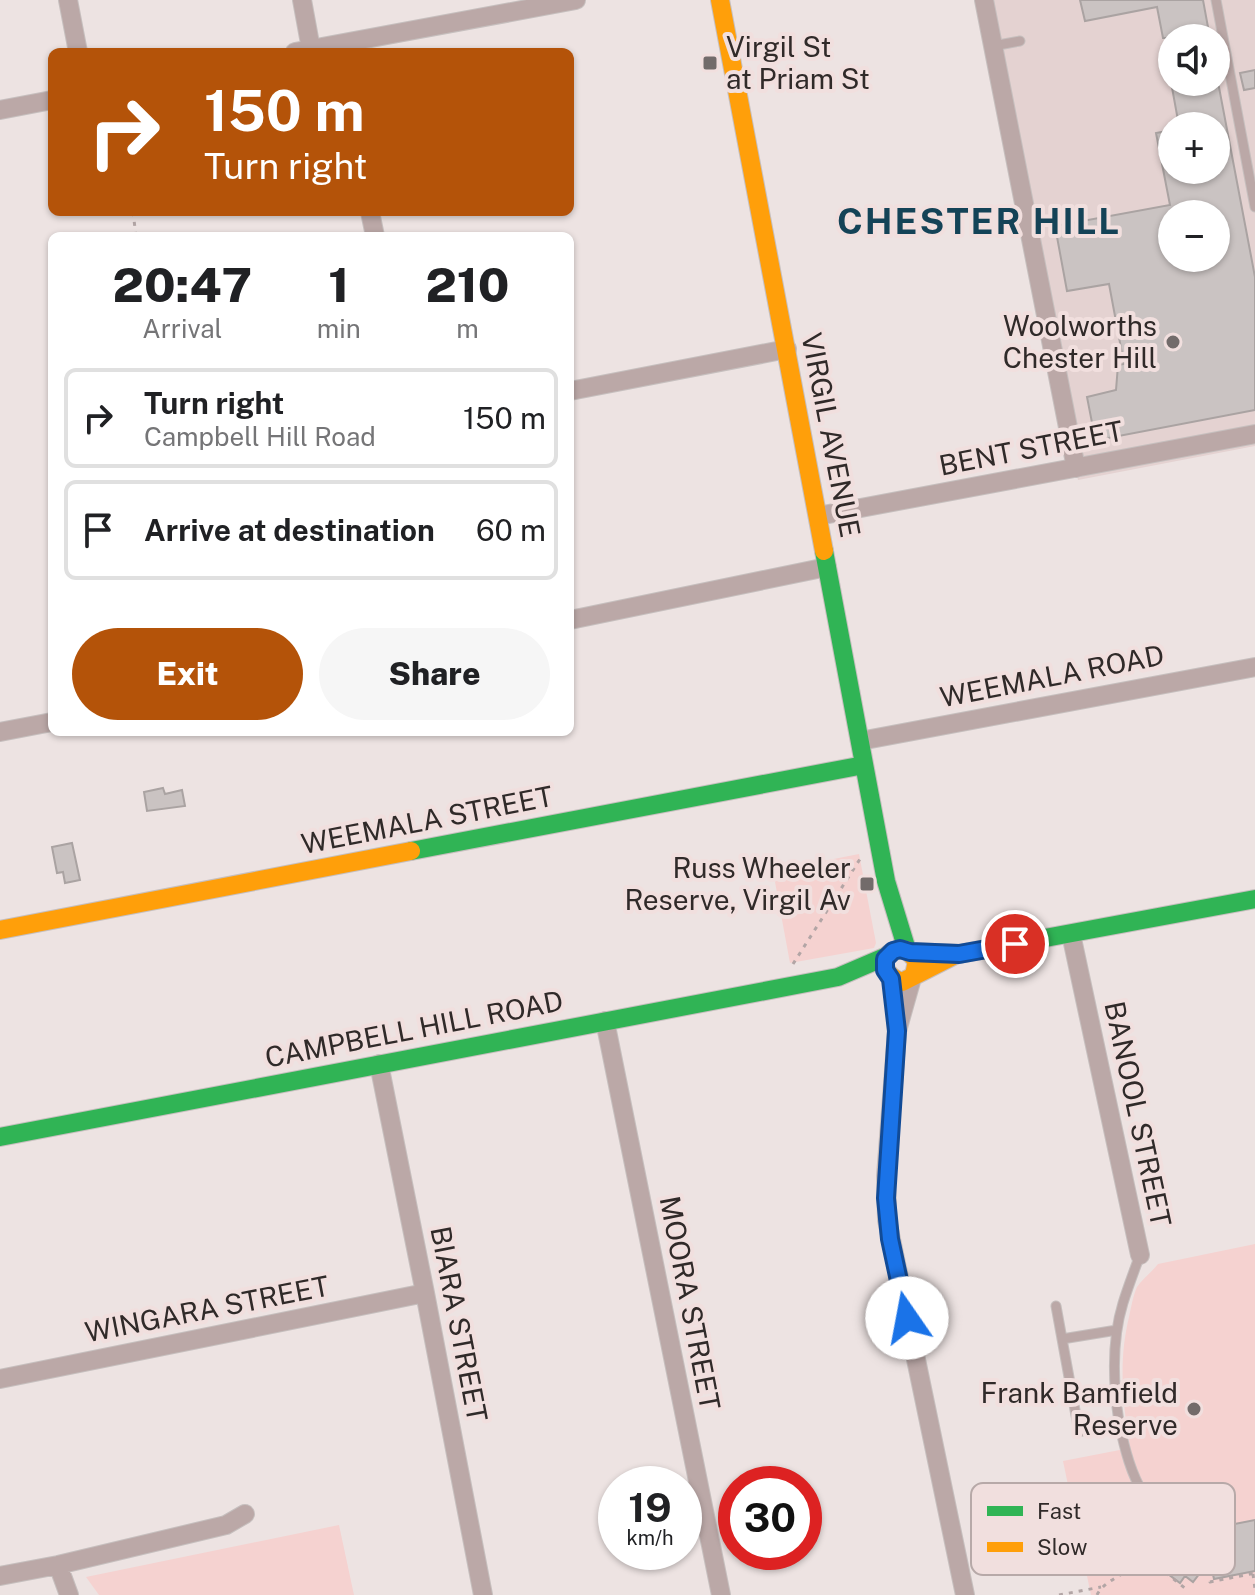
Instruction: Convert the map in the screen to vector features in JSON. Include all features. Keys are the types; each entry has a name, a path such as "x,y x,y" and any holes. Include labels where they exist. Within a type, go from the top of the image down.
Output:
{"street":[{"path":"68,0 77,48"},
{"path":"302,0 303,48"},
{"path":"475,0 479,19"},
{"path":"340,48 576,0"},
{"name":"VIRGIL AVENUE","path":"720,0 899,953"},
{"path":"984,0 1076,468"},
{"path":"0,110 48,101"},
{"path":"574,390 787,349"},
{"name":"BENT STREET","path":"818,516 1255,434"},
{"path":"574,619 827,567"},
{"name":"WEEMALA ROAD","path":"860,741 1255,667"},
{"path":"0,732 48,723"},
{"name":"WEEMALA STREET","path":"0,930 864,765"},
{"name":"CAMPBELL HILL ROAD","path":"0,1137 838,977 899,953 959,954 1255,899"},
{"name":"BANOOL STREET","path":"1071,934 1140,1255"},
{"path":"897,1031 917,968 917,961 899,953 884,966 890,978 897,1031 886,1176 887,1220 965,1595"},
{"name":"CAMPBELL HILL ROAD","path":"913,976 959,954"},
{"path":"890,978 902,982 913,976"},
{"name":"CAMPBELL HILL ROAD","path":"838,977 890,978"},
{"name":"MOORA STREET","path":"605,1021 721,1595"},
{"name":"BIARA STREET","path":"379,1064 483,1595"},
{"name":"WINGARA STREET","path":"0,1379 425,1293"},
{"path":"0,1576 226,1525 245,1514"},
{"path":"58,1565 69,1595"}],"lane":[{"path":"1216,0 1255,207"},
{"path":"993,46 1020,41"},
{"name":"BANOOL STREET","path":"1137,1483 1126,1455 1119,1422 1114,1373 1122,1305 1140,1255"},
{"path":"1056,1306 1079,1432 1119,1422"},
{"path":"1062,1339 1117,1330"}],"path":[{"path":"793,964 861,857"},
{"path":"1209,1575 1210,1582 1254,1573 1255,1589"},
{"path":"1059,1595 1101,1587 1121,1575"},
{"path":"1168,1575 1186,1589"},
{"path":"1097,1595 1101,1587"}],"shaded area":[{"path":"985,0 1255,0 1255,446 1078,480"},
{"path":"859,854 876,943 874,948 790,963 773,871"},
{"path":"1255,1244 1255,1595 1091,1595 1087,1575 1235,1575 1235,1483 1068,1483 1063,1461 1130,1448 1124,1399 1126,1334 1137,1287 1158,1264"},
{"path":"339,1525 354,1595 99,1595 86,1577"}],"building":[{"path":"1080,0 1203,0 1207,24 1160,24 1157,7 1085,21"},
{"path":"1255,70 1255,88 1244,90 1240,73"},
{"path":"1174,96 1221,96 1224,112 1176,112"},
{"path":"1230,145 1255,277 1255,410 1103,439 1094,433 1087,397 1116,390 1118,365 1124,364 1109,284 1067,291 1055,226 1158,207 1158,272 1230,272 1230,200 1169,200 1166,184 1230,184"},
{"path":"163,788 165,794 182,790 185,806 147,811 144,792"},
{"path":"72,843 80,880 65,883 63,872 57,873 52,847"},
{"path":"1255,1520 1255,1571 1235,1575 1235,1524"},
{"path":"1169,1575 1198,1575 1193,1582 1185,1576 1180,1583"},
{"path":"1213,1575 1234,1575 1214,1579"}],"traffic: fast":[{"path":"824,551 886,881 907,950"},
{"path":"411,851 864,765"},
{"path":"910,952 959,954 1255,899"},
{"path":"0,1137 838,977 887,956"}],"traffic: slow":[{"path":"720,0 824,551"},
{"path":"0,930 411,851"},
{"path":"914,975 917,961 907,950 887,956 885,966 888,972 902,982 955,955"}],"place":[{"name":"Virgil St at Priam St","path":"710,63"},
{"name":"Woolworths Chester Hill","path":"1173,342"},
{"name":"Russ Wheeler Reserve, Virgil Av","path":"867,884"},
{"name":"Frank Bamfield Reserve","path":"1194,1409"}],"district":[{"name":"CHESTER HILL","path":"979,221"}],"route":[{"path":"907,1318 887,1220 886,1176 897,1031 891,979 886,974 885,959 900,949 959,954 1015,944"}]}
